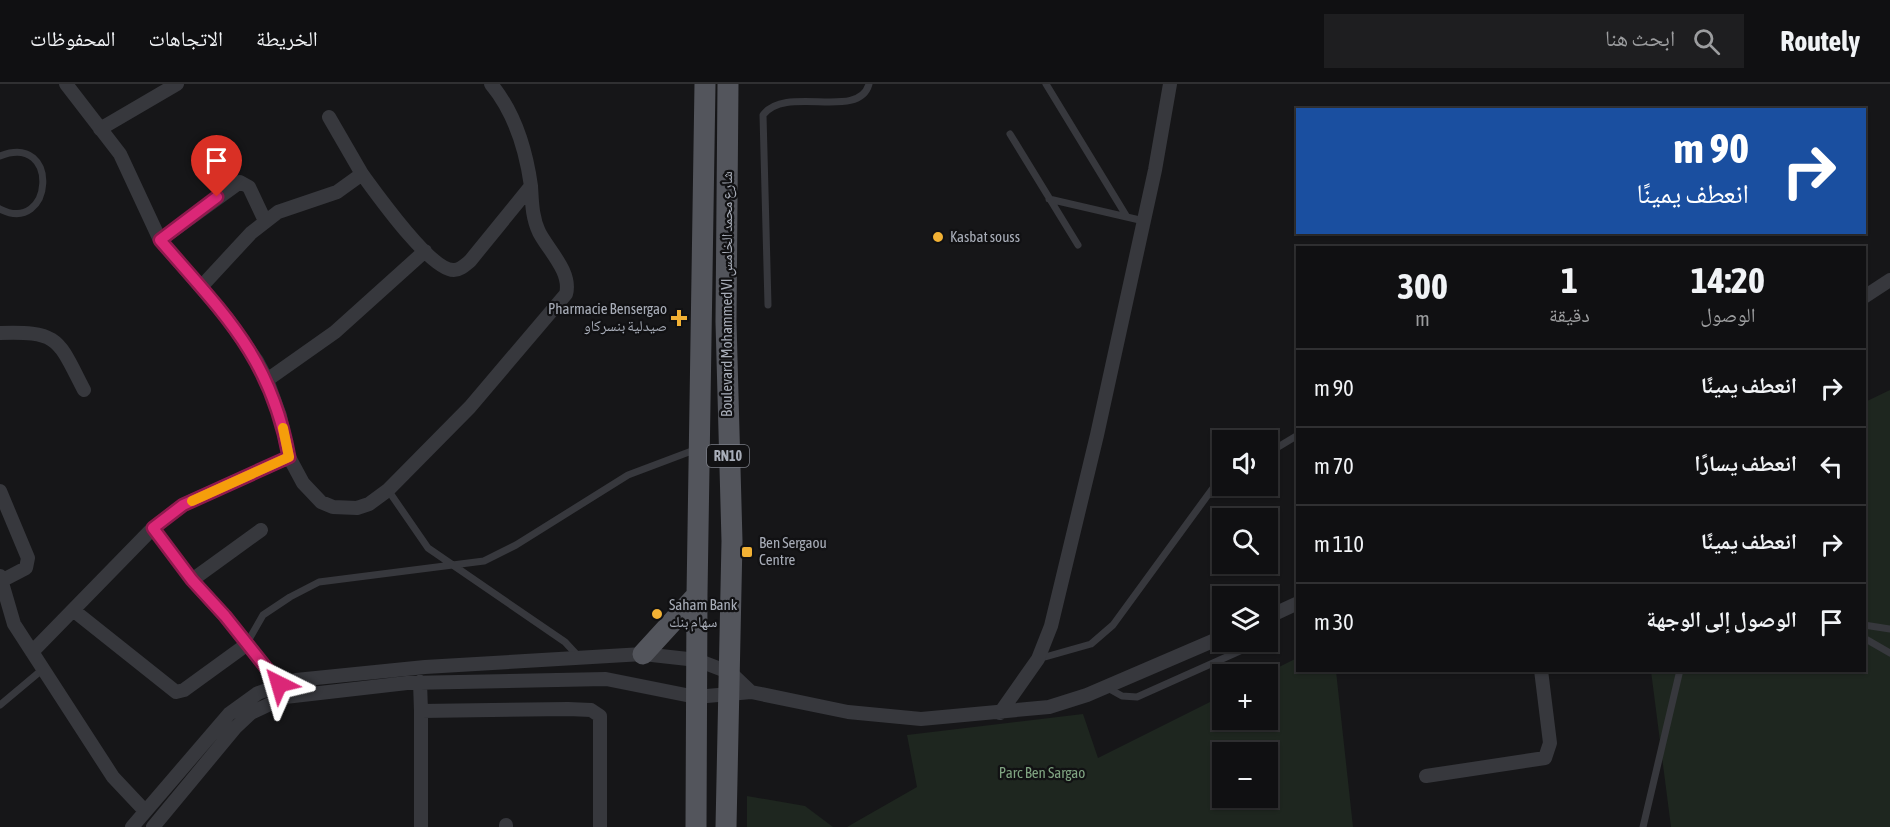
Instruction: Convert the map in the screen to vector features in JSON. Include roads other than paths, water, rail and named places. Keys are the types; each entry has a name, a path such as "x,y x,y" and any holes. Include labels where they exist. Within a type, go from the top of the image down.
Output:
{"main road":[{"name":"Boulevard Mohammed VI شارع محمد الخامس","path":"696,827 697,595 705,84"},
{"name":"Boulevard Mohammed VI شارع محمد الخامس","path":"726,827 732,541 726,322 728,84"},
{"path":"643,654 697,595"}],"street":[{"path":"66,84 120,154 160,240 244,340 267,380 280,416 289,457 310,493 321,502 333,507 357,508 369,504 388,490 470,407 566,294 568,288 563,273 536,226 531,186 523,148 514,121 502,98 491,84"},
{"path":"100,129 177,84"},
{"path":"1000,713 1038,659 1051,626 1144,221 1170,84"},
{"path":"329,117 362,174 399,224 443,266 452,270 462,268 531,186"},
{"path":"201,287 265,221 294,204 336,192 362,174"},
{"path":"160,240 240,182 249,187 265,221"},
{"path":"267,380 335,332 425,250"},
{"path":"1866,296 1890,280"},
{"path":"0,333 42,334 52,338 61,346 84,390"},
{"path":"32,652 153,528 183,505 289,457"},
{"path":"0,491 28,558 26,568 1,579 14,624 113,777 145,811"},
{"path":"153,528 192,580 225,616 279,684"},
{"path":"192,580 261,530"},
{"path":"1278,612 1296,604"},
{"path":"73,610 176,692 184,690 246,645"},
{"path":"132,827 229,714 243,702 279,684 424,667 643,654 697,660 730,683 751,692 894,718 921,719 1048,707 1106,687 1212,641"},
{"path":"1426,776 1540,761 1545,758 1551,743 1541,672"},
{"path":"153,827 234,728 251,713 285,698 420,682 606,678 696,697 730,683 751,692"},
{"path":"420,682 421,827"},
{"path":"421,711 568,709 596,713 600,716 601,732 600,827"}],"lane":[{"path":"768,305 763,115 769,106 786,99 855,100 867,90 868,84"},
{"path":"1046,84 1127,217"},
{"path":"1010,134 1078,245"},
{"path":"0,156 16,152 32,158 38,164 44,180 41,196 29,208 12,212 0,209"},
{"path":"1049,199 1144,221"},
{"path":"1278,447 1296,436"},
{"path":"246,645 263,615 290,597 319,582 484,561 516,545 628,475 699,448"},
{"path":"1038,659 1091,644 1113,625 1212,489"},
{"path":"388,490 416,534 428,548 565,642 580,658"},
{"path":"1866,625 1890,628"},
{"path":"1866,639 1890,653"},
{"path":"1106,687 1122,696 1137,697 1238,652"},
{"path":"0,705 43,669"},
{"path":"1643,827 1680,672"}],"place":[{"name":"Kasbat souss","path":"938,237"},
{"name":"Pharmacie Bensergao صيدلية بنسركاو","path":"679,318"},
{"name":"Ben Sergaou Centre","path":"747,552"},
{"name":"Saham Bank سهام بنك","path":"657,614"}],"park label":[{"name":"Parc Ben Sargao","path":"1042,773"}]}
